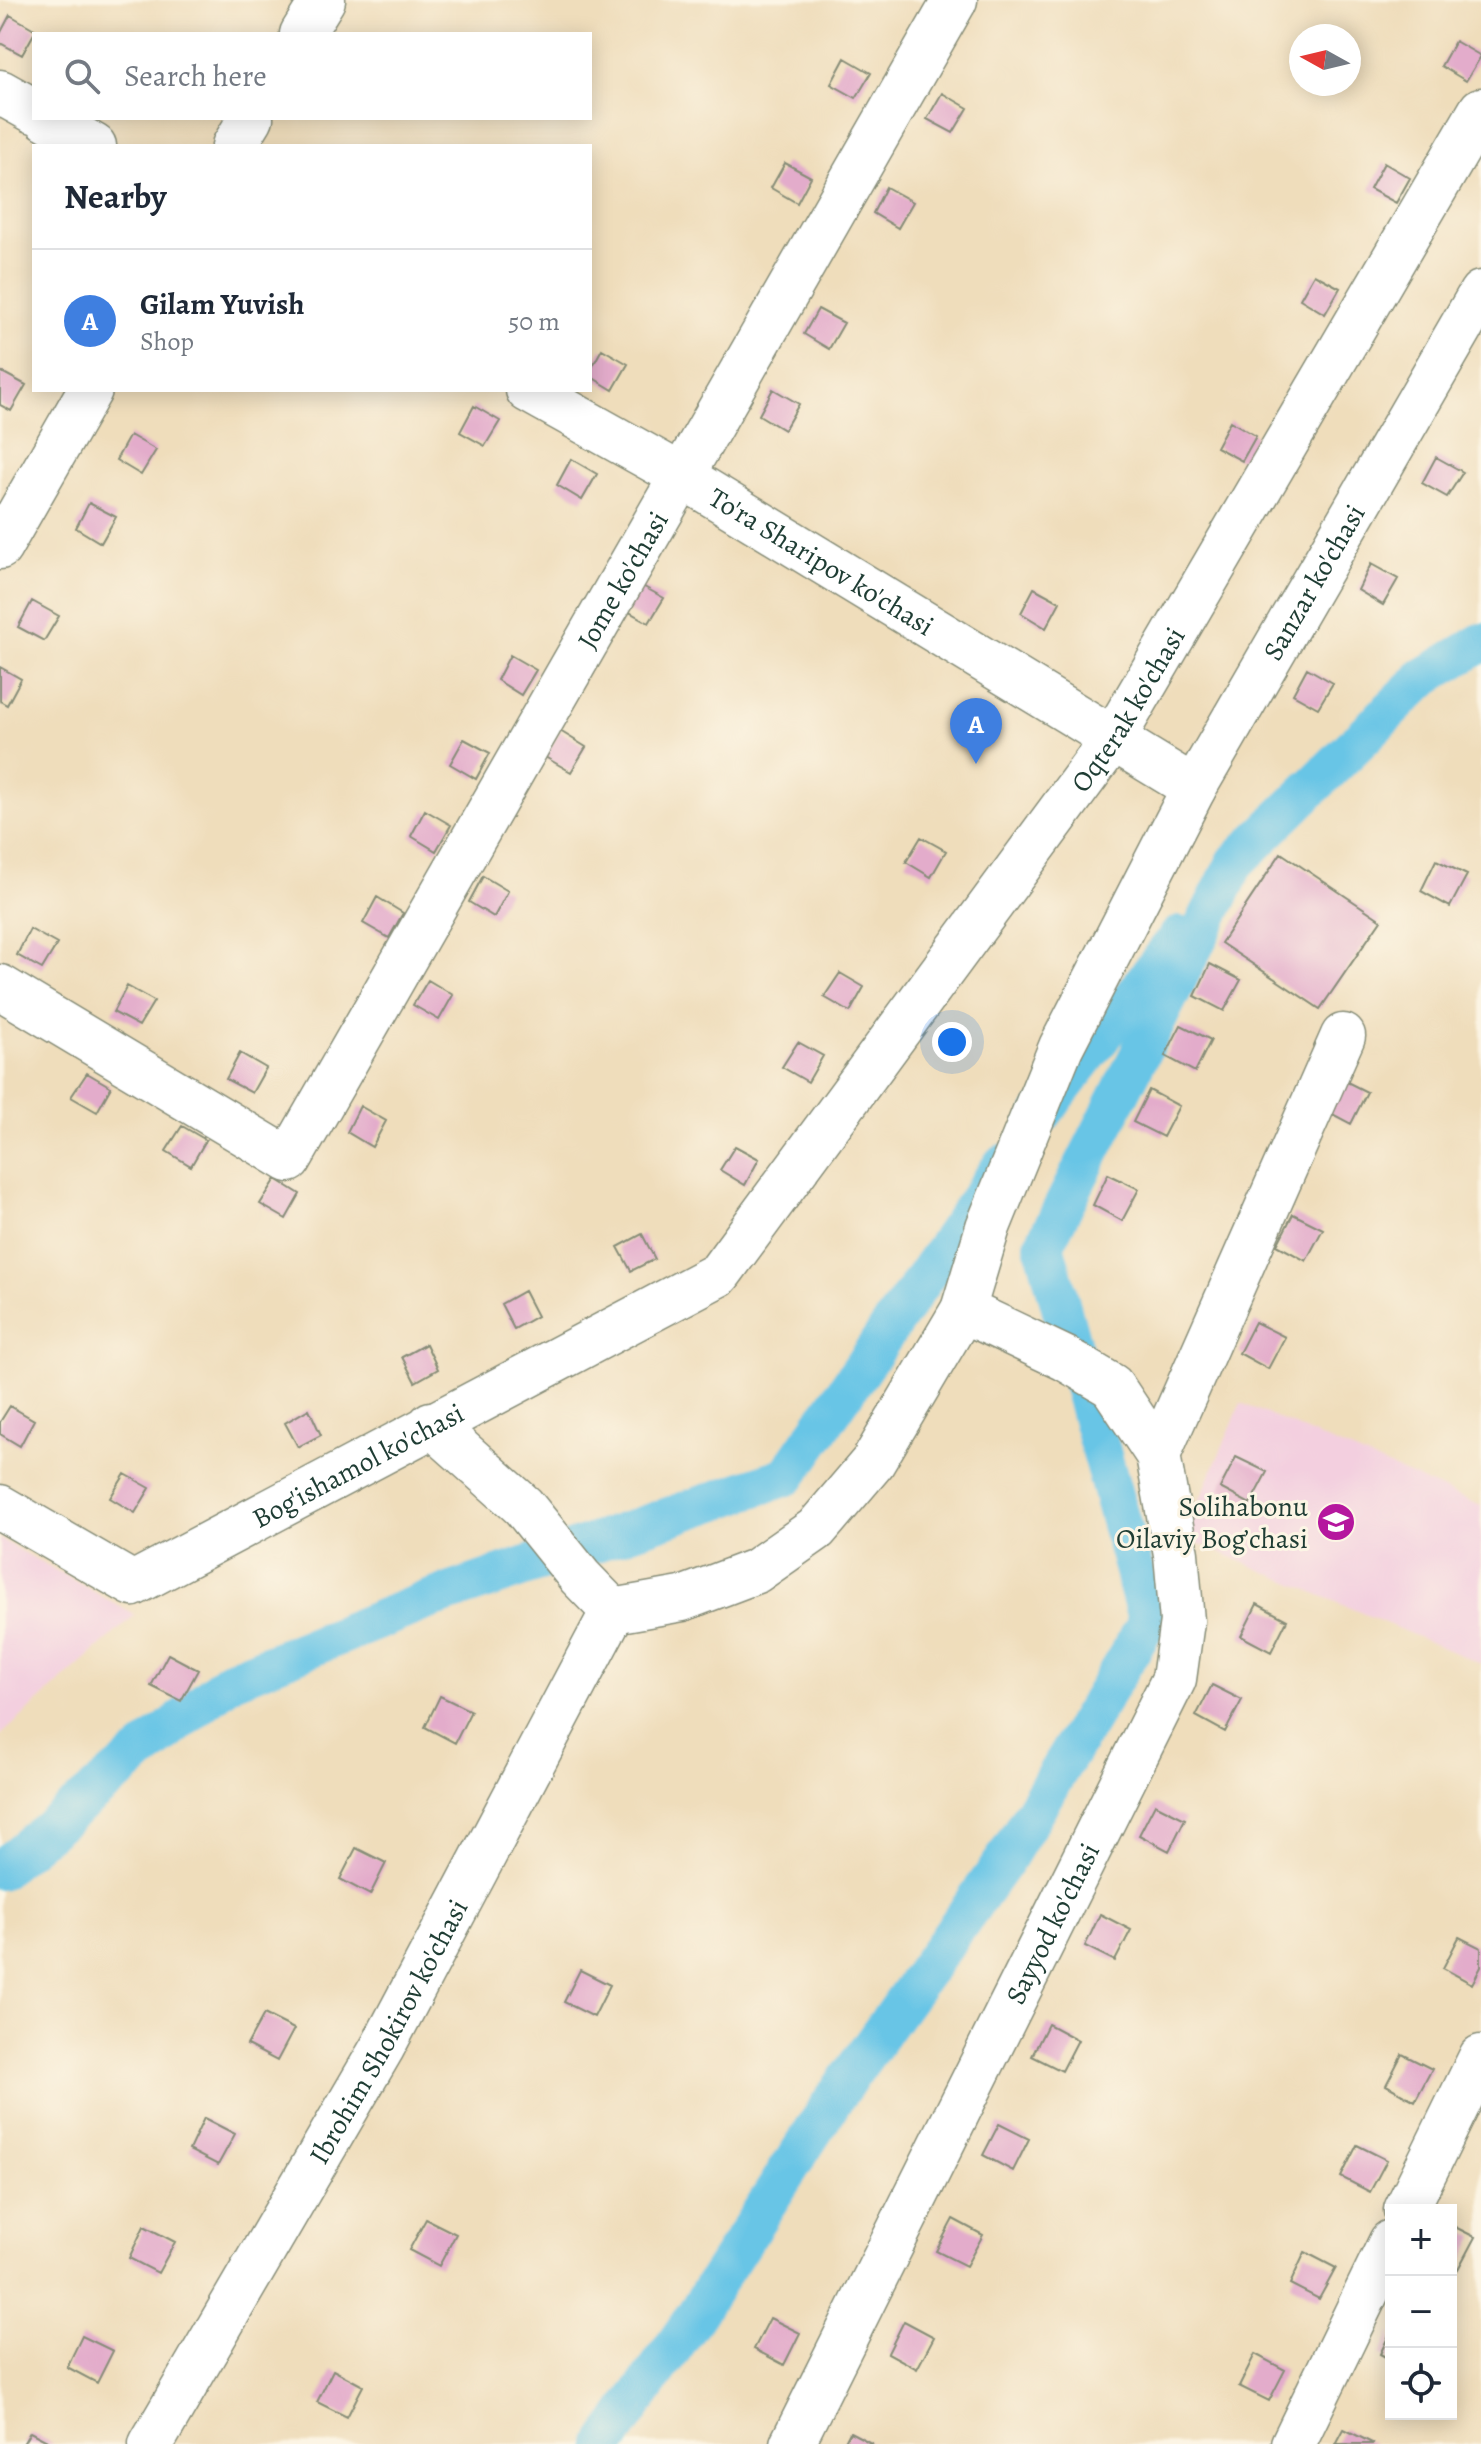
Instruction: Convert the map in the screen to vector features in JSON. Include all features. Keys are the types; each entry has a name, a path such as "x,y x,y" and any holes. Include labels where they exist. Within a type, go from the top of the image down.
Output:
{"street":[{"path":"303,32 323,0"},
{"name":"Jome ko'chasi","path":"0,987 289,1160 955,0"},
{"path":"0,92 32,110"},
{"name":"Oqterak ko'chasi","path":"719,1274 1113,739 1481,110"},
{"path":"49,120 91,144"},
{"path":"235,144 250,120"},
{"name":"Sanzar ko'chasi","path":"613,1611 682,1599 756,1571 816,1529 873,1462 963,1310 988,1227 1061,1047 1194,788 1481,293"},
{"path":"0,547 89,392"},
{"name":"To'ra Sharipov ko'chasi","path":"532,392 682,476 1113,739"},
{"path":"1113,739 1194,788"},
{"path":"1158,1455 1343,1036"},
{"name":"Bog'ishamol ko'chasi","path":"0,1507 133,1584 719,1274"},
{"name":"Sayyod ko'chasi","path":"792,2444 1174,1679 1182,1621 1176,1554 1158,1455 1112,1386 1066,1359 963,1310"},
{"path":"431,1424 523,1506 580,1577 613,1611"},
{"name":"Ibrohim Shokirov ko'chasi","path":"151,2444 382,2048 613,1611"},
{"path":"1409,2204 1481,2057"},
{"path":"1293,2444 1385,2254"}],"shaded area":[{"name":"Solihabonu Oilaviy Bog’chasi","path":"1241,1403 1481,1506 1481,1664 1184,1537"},
{"path":"0,1539 135,1615 0,1736"}],"building":[{"path":"10,15 36,30 32,32 22,55 0,43 0,34"},
{"path":"1455,41 1481,56 1466,81 1441,66"},
{"path":"845,58 871,73 856,98 831,84"},
{"path":"942,93 968,108 953,133 927,119"},
{"path":"785,163 811,177 797,203 771,188"},
{"path":"1384,163 1410,178 1396,203 1370,189"},
{"path":"886,187 913,202 898,228 873,213"},
{"path":"1314,274 1340,288 1325,314 1300,299"},
{"path":"818,309 844,323 829,349 804,334"},
{"path":"602,349 628,364 613,390 592,377 592,367"},
{"path":"0,371 26,385 11,411 0,405"},
{"path":"773,389 799,404 784,430 759,415"},
{"path":"474,406 500,421 485,446 460,432"},
{"path":"1230,421 1256,436 1242,461 1216,447"},
{"path":"130,435 156,450 141,475 116,460"},
{"path":"1436,457 1463,472 1447,497 1422,483"},
{"path":"571,459 597,474 582,500 557,485"},
{"path":"89,503 116,517 101,543 76,528"},
{"path":"1371,564 1398,579 1383,605 1358,590"},
{"path":"637,583 664,598 649,623 624,609"},
{"path":"1034,588 1060,602 1046,628 1021,613"},
{"path":"32,601 59,616 44,641 18,627"},
{"path":"510,655 536,670 521,695 497,680"},
{"path":"0,667 21,679 7,705 0,701"},
{"path":"1307,668 1333,683 1318,708 1293,694"},
{"path":"560,731 586,747 571,772 545,757"},
{"path":"464,739 490,753 476,779 450,764"},
{"path":"425,810 451,825 436,851 411,836"},
{"path":"921,837 946,851 931,877 906,862"},
{"path":"1281,853 1381,920 1320,1009 1221,943"},
{"path":"1436,860 1467,875 1450,907 1421,891"},
{"path":"483,876 508,891 494,917 469,902"},
{"path":"377,897 403,913 389,938 363,923"},
{"path":"30,929 57,944 42,969 17,955"},
{"path":"1210,964 1241,980 1224,1011 1195,996"},
{"path":"840,973 864,987 850,1012 824,997"},
{"path":"428,980 453,995 439,1020 413,1005"},
{"path":"127,986 154,1001 139,1026 113,1012"},
{"path":"1181,1025 1211,1040 1195,1072 1165,1056"},
{"path":"798,1042 823,1056 808,1082 782,1067"},
{"path":"240,1053 266,1068 252,1093 226,1079"},
{"path":"87,1073 111,1087 97,1112 71,1097"},
{"path":"1337,1077 1367,1092 1351,1124 1321,1108"},
{"path":"1149,1090 1179,1106 1163,1137 1133,1122"},
{"path":"360,1106 386,1121 372,1147 347,1132"},
{"path":"182,1126 206,1140 191,1166 166,1151"},
{"path":"735,1146 759,1159 745,1185 720,1170"},
{"path":"1108,1174 1139,1189 1122,1221 1093,1205"},
{"path":"276,1179 300,1194 286,1219 260,1204"},
{"path":"1293,1214 1323,1229 1306,1261 1277,1245"},
{"path":"642,1234 655,1259 631,1271 618,1247"},
{"path":"524,1291 537,1316 514,1329 501,1304"},
{"path":"1255,1322 1285,1337 1268,1369 1239,1353"},
{"path":"426,1344 438,1369 415,1382 402,1357"},
{"path":"10,1406 34,1420 20,1446 0,1434 0,1422"},
{"path":"309,1409 321,1435 298,1447 285,1423"},
{"path":"1236,1457 1267,1472 1250,1504 1220,1488"},
{"path":"125,1474 150,1488 135,1513 110,1498"},
{"path":"1257,1604 1287,1620 1271,1652 1241,1636"},
{"path":"168,1654 198,1670 181,1701 151,1686"},
{"path":"1212,1685 1242,1700 1225,1732 1196,1716"},
{"path":"440,1696 471,1711 455,1743 425,1727"},
{"path":"1155,1804 1185,1819 1169,1851 1139,1835"},
{"path":"356,1848 386,1863 370,1895 340,1879"},
{"path":"1100,1914 1131,1930 1115,1961 1085,1946"},
{"path":"1459,1937 1481,1948 1481,1967 1472,1984 1443,1968"},
{"path":"580,1970 610,1985 594,2017 564,2002"},
{"path":"264,2014 294,2029 277,2061 247,2045"},
{"path":"1048,2024 1078,2040 1062,2071 1032,2056"},
{"path":"1402,2054 1432,2069 1415,2101 1386,2085"},
{"path":"204,2118 235,2134 218,2165 189,2150"},
{"path":"999,2124 1029,2139 1013,2171 983,2155"},
{"path":"1357,2145 1387,2160 1370,2192 1341,2177"},
{"path":"426,2219 456,2234 439,2266 409,2250"},
{"path":"953,2219 983,2235 966,2266 936,2251"},
{"path":"144,2226 175,2242 158,2273 129,2258"},
{"path":"1457,2228 1475,2237 1457,2268"},
{"path":"1305,2252 1336,2268 1319,2299 1290,2284"},
{"path":"770,2318 800,2333 784,2365 754,2349"},
{"path":"904,2321 934,2337 917,2369 888,2353"},
{"path":"82,2336 113,2351 97,2383 67,2367"},
{"path":"1255,2354 1285,2370 1269,2401 1239,2386"},
{"path":"333,2370 363,2386 347,2417 317,2402"},
{"path":"1344,2429 1374,2444 1336,2444"},
{"path":"30,2432 53,2444 23,2444"},
{"path":"850,2432 873,2444 844,2444"}],"waterway":[{"path":"606,2444 688,2326 837,2094 1004,1861 1148,1622 1044,1245 1236,862 1423,678 1481,643"},
{"path":"1042,1114 1179,936"},
{"path":"0,1870 230,1680 423,1602 787,1476 1003,1164"}],"place":[{"name":"Gilam Yuvish","path":"976,764"},
{"name":"Solihabonu Oilaviy Bog’chasi","path":"1336,1522"}]}
